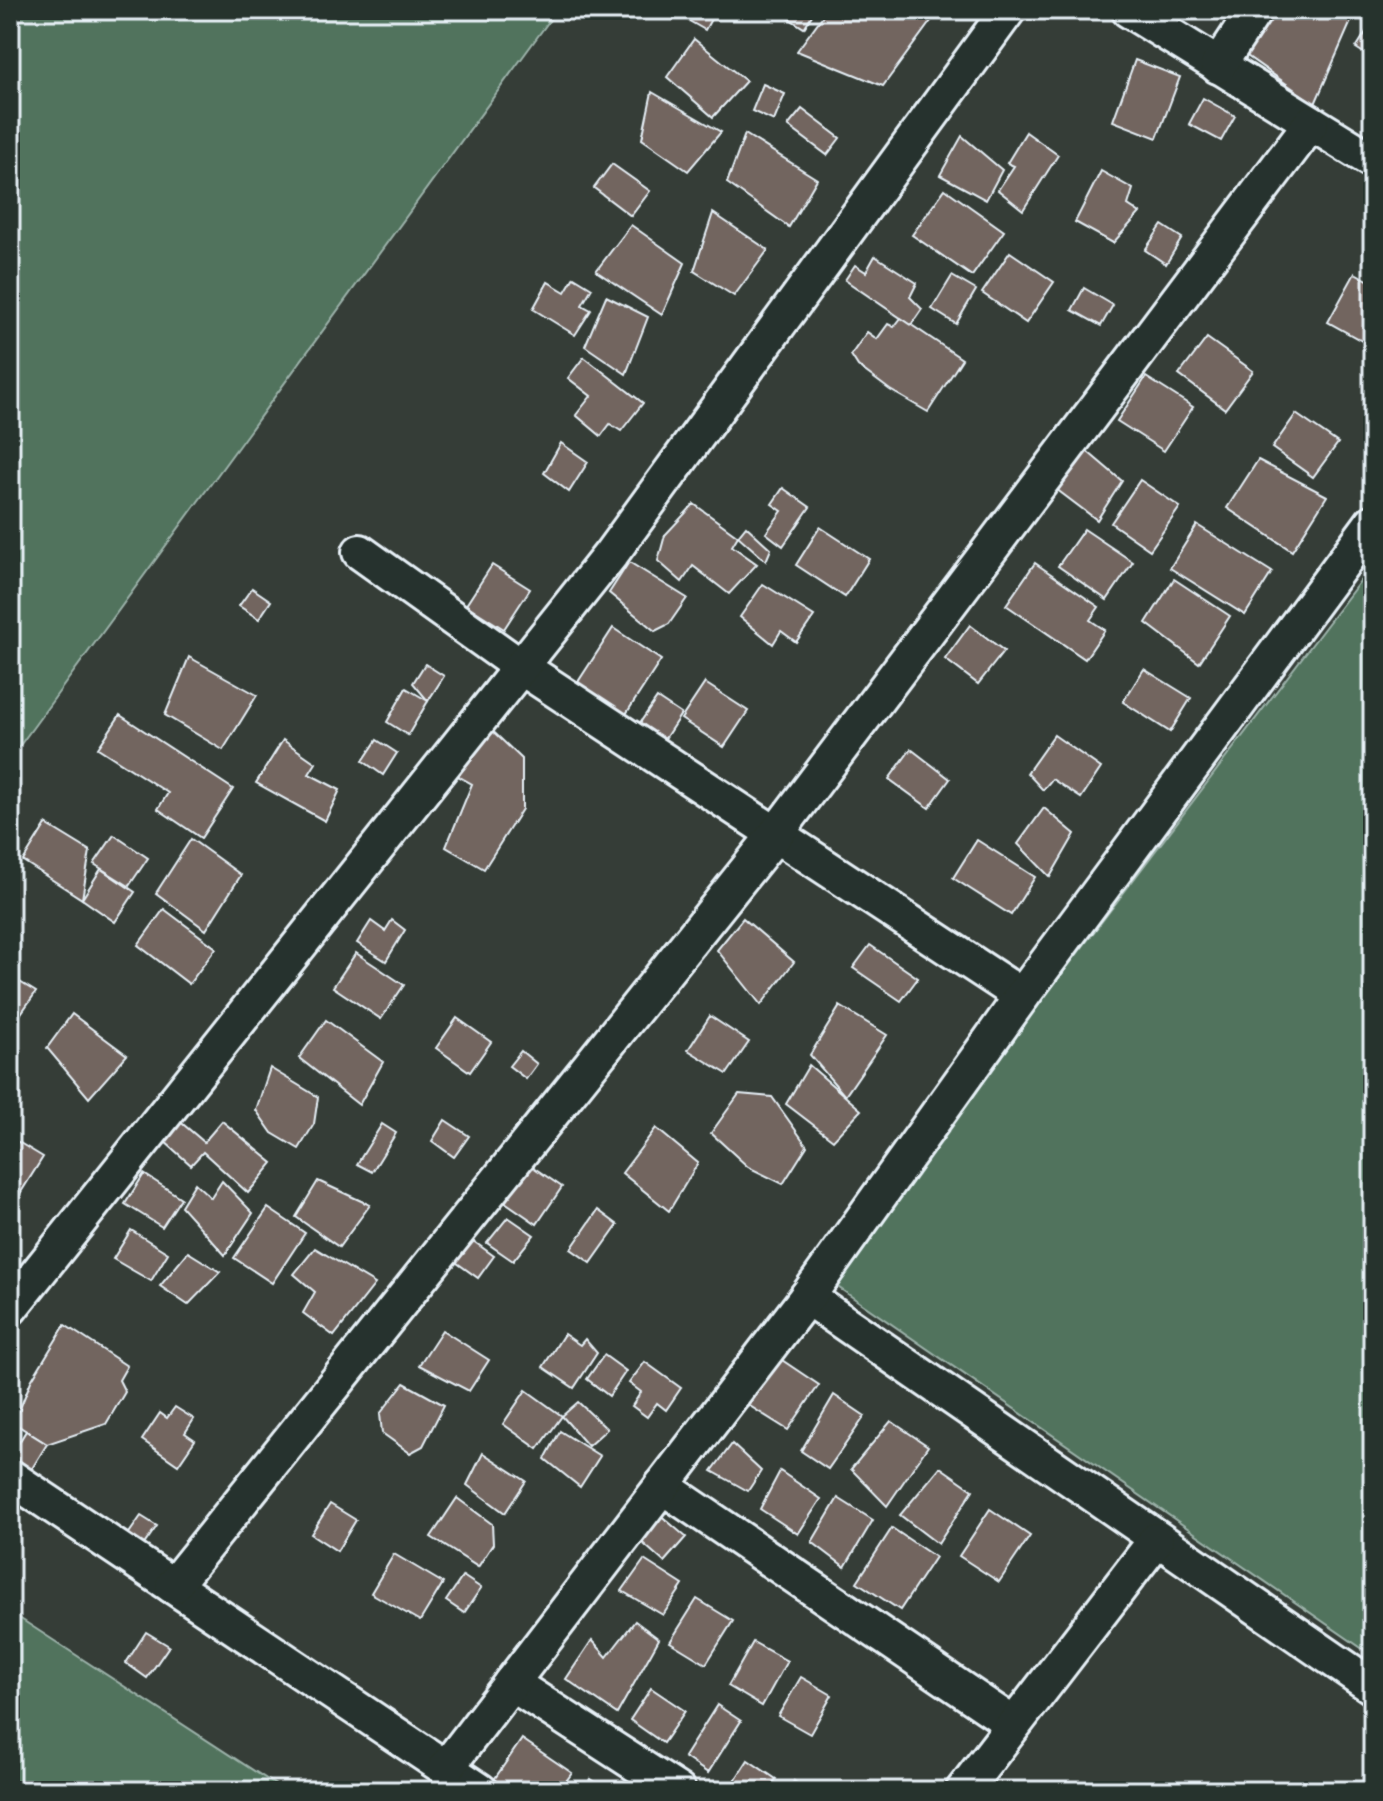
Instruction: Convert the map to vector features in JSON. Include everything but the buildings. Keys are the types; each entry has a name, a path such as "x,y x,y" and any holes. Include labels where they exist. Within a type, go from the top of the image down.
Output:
{"street":[{"path":"10,1308 521,667 676,467 1008,10"},
{"path":"1129,10 1373,161"},
{"path":"1218,66 1255,10"},
{"path":"173,1586 775,835 1311,123"},
{"path":"446,1768 807,1297 1022,996 1373,522"},
{"path":"360,552 521,667 1022,996"},
{"path":"807,1297 1373,1687"},
{"path":"10,1477 480,1791"},
{"path":"662,1486 1013,1724"},
{"path":"963,1791 1156,1540"},
{"path":"511,1683 678,1791"}],"green space":[{"path":"10,10 557,10 10,759"},
{"path":"1373,564 1373,1078 1368,1094 1373,1194 1373,1656 829,1281"},
{"path":"10,1612 285,1791 10,1791"}]}
